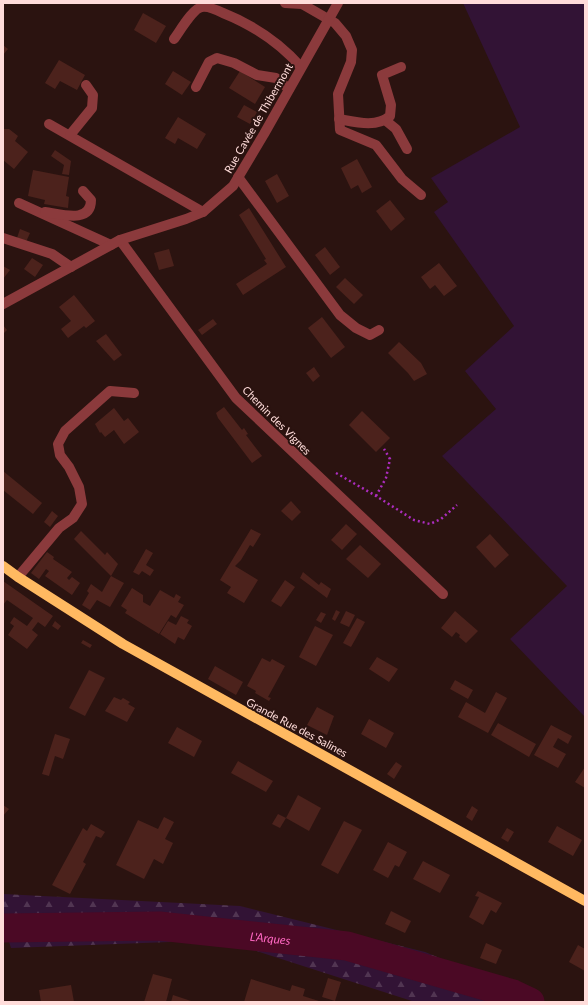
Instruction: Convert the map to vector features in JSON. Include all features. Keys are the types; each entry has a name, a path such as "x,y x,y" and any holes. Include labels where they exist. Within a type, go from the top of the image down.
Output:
{"main road":[{"name":"Grande Rue des Salines","path":"3,566 129,648 585,901"}],"street":[{"path":"286,3 302,4 335,22 346,36 352,50 351,62 338,94 340,130 376,145 402,179 421,195"},
{"name":"Rue Cavée de Thibermont","path":"3,304 116,242 186,220 203,212 233,186 338,3"},
{"path":"174,39 195,11 202,7 214,8 242,21 264,34 290,54 302,67"},
{"path":"196,87 210,62 217,58 234,63 257,75 276,78 289,89"},
{"path":"339,119 363,123 386,120 390,116 391,105 382,75 401,67"},
{"path":"70,135 92,108 93,96 86,85"},
{"path":"386,120 396,129 407,149"},
{"path":"49,124 203,212"},
{"path":"238,177 340,315 356,328 370,335 379,330"},
{"path":"36,210 82,216 88,212 91,206 91,200 83,191"},
{"path":"19,203 116,242"},
{"path":"3,238 52,254 71,267"},
{"name":"Chemin des Vignes","path":"116,242 236,398 443,594"},
{"path":"18,577 59,528 73,518 82,504 79,488 70,467 60,455 58,444 64,431 110,391 134,393"}],"path":[{"path":"376,496 386,478 390,459 384,449"},
{"path":"330,470 414,520 430,524 441,519 457,505"}],"green space":[{"path":"463,3 585,3 585,717 510,639 567,586 442,456 496,409 465,371 514,326 434,212 448,202 431,178 520,127"},
{"path":"3,894 240,906 425,952 546,1002 415,1002 222,940 11,948 3,923"}],"building":[{"path":"143,13 166,26 156,43 134,30"},
{"path":"3,45 8,49 3,55"},
{"path":"59,60 85,75 77,90 60,81 55,89 45,83"},
{"path":"173,71 191,82 182,95 165,84"},
{"path":"240,71 265,87 255,104 229,88"},
{"path":"244,105 257,112 250,124 237,117"},
{"path":"178,117 206,134 197,149 178,138 175,144 165,138"},
{"path":"3,129 9,129 18,136 15,141 28,152 14,169 3,160"},
{"path":"55,150 71,161 69,175 62,174 64,165 51,156"},
{"path":"357,159 372,187 362,193 358,185 351,189 341,168"},
{"path":"33,170 69,177 66,196 69,197 68,208 44,204 45,200 28,196"},
{"path":"277,174 289,196 277,203 265,181"},
{"path":"390,200 405,219 391,231 376,211"},
{"path":"249,208 286,267 243,295 236,284 267,264 264,260 266,259 239,215"},
{"path":"20,229 30,233 26,242 17,238"},
{"path":"325,247 340,267 330,275 315,255"},
{"path":"169,249 174,266 159,270 154,253"},
{"path":"32,258 43,265 35,277 24,269"},
{"path":"439,263 457,286 444,296 435,285 430,289 421,277"},
{"path":"3,266 10,270 3,279"},
{"path":"345,278 363,295 354,304 336,287"},
{"path":"74,295 95,321 86,328 84,326 68,338 61,329 71,321 59,307"},
{"path":"322,317 345,347 331,358 308,328"},
{"path":"213,319 217,324 202,335 198,330"},
{"path":"3,325 7,330 3,334"},
{"path":"106,334 122,355 114,361 96,341"},
{"path":"399,342 421,363 427,374 414,381 388,353"},
{"path":"314,367 320,376 313,382 306,373"},
{"path":"224,407 242,430 244,428 248,434 246,435 262,456 252,463 218,418 216,413"},
{"path":"114,408 124,421 128,418 139,432 124,444 114,430 105,437 101,432 100,433 95,424"},
{"path":"362,411 390,438 376,452 349,425"},
{"path":"3,471 42,503 33,514 3,490"},
{"path":"291,501 301,512 292,521 281,511"},
{"path":"52,511 58,516 50,527 44,522"},
{"path":"346,524 357,534 342,550 331,540"},
{"path":"251,529 261,534 253,547 250,545 241,560 235,566 258,580 244,603 227,593 231,587 220,580"},
{"path":"81,531 105,555 107,552 118,564 111,576 74,539"},
{"path":"490,534 509,555 495,568 476,547"},
{"path":"360,545 381,564 368,578 346,559"},
{"path":"146,549 153,553 146,565 154,570 150,576 142,571 139,575 133,572"},
{"path":"47,552 54,557 53,559 72,572 67,578 69,580 72,577 80,583 72,595 45,576 49,571 46,569 39,579 31,573"},
{"path":"303,572 319,585 321,582 331,589 327,598 300,578"},
{"path":"111,576 124,583 110,607 97,600 90,610 82,605 89,593 87,591 91,584 102,592"},
{"path":"285,580 295,587 281,607 271,601"},
{"path":"3,581 53,616 45,627 38,622 32,630 38,635 27,649 8,635 14,626 10,623 14,617 27,626 33,618 7,600 3,605"},
{"path":"132,588 143,595 143,602 150,606 160,590 174,598 176,594 181,597 178,602 184,605 176,618 171,615 159,634 125,613 127,610 121,606"},
{"path":"336,610 340,612 335,621 332,619"},
{"path":"346,611 355,615 349,627 340,623"},
{"path":"455,611 478,631 466,643 456,632 452,637 441,628"},
{"path":"321,612 326,614 321,623 316,620"},
{"path":"181,616 189,620 187,623 192,626 184,640 178,637 175,644 160,634 168,621 176,625"},
{"path":"357,618 365,622 351,647 343,643"},
{"path":"55,621 61,626 58,630 52,626"},
{"path":"315,626 333,635 316,666 299,657"},
{"path":"83,640 92,645 90,648 81,643"},
{"path":"377,657 398,669 389,682 369,669"},
{"path":"262,658 270,662 272,659 285,666 268,697 271,698 269,701 255,693 256,691 247,686"},
{"path":"215,666 243,682 236,695 208,679"},
{"path":"89,670 105,678 85,716 69,708"},
{"path":"455,680 473,690 468,699 450,689"},
{"path":"496,692 507,698 488,733 458,717 466,702 485,713"},
{"path":"114,697 121,700 123,698 130,702 128,704 135,708 127,722 105,711"},
{"path":"317,707 334,716 327,735 307,725"},
{"path":"369,719 394,733 386,748 361,734"},
{"path":"498,723 536,744 529,757 491,735"},
{"path":"551,725 572,736 568,744 558,738 553,747 566,754 558,768 534,755"},
{"path":"177,727 202,741 194,757 168,743"},
{"path":"55,734 70,739 63,759 55,756 49,776 42,774"},
{"path":"238,761 273,781 266,792 231,773"},
{"path":"396,762 402,766 394,779 387,774"},
{"path":"585,767 585,788 575,782"},
{"path":"298,795 321,808 309,831 286,818"},
{"path":"3,805 9,809 3,816"},
{"path":"472,806 478,810 472,821 466,817"},
{"path":"278,814 286,818 280,828 272,824"},
{"path":"164,817 174,822 165,839 173,843 163,864 154,859 144,879 116,865 138,820 158,829"},
{"path":"344,821 362,830 338,874 321,865"},
{"path":"91,824 105,832 101,838 96,836 83,862 86,864 70,894 52,885 83,828 87,831"},
{"path":"557,826 582,840 573,856 548,842"},
{"path":"507,828 514,832 508,842 501,838"},
{"path":"388,842 407,852 399,867 395,865 388,878 373,870"},
{"path":"423,861 450,875 440,893 413,879"},
{"path":"478,891 502,903 496,913 491,910 483,925 469,917 479,897 475,896"},
{"path":"391,911 411,921 405,933 385,924"},
{"path":"486,943 502,950 496,964 480,958"},
{"path":"578,945 585,949 585,971 569,962"},
{"path":"153,974 172,979 166,1002 144,1002"},
{"path":"328,978 341,982 335,1001 322,997"},
{"path":"251,979 290,991 292,985 305,989 303,996 322,1002 244,1002"},
{"path":"71,985 74,1002 41,1002 39,990"},
{"path":"173,995 194,1002 171,1002"}],"waterway":[{"name":"L'Arques","path":"3,928 159,926 347,946 513,994 530,1002"}]}
